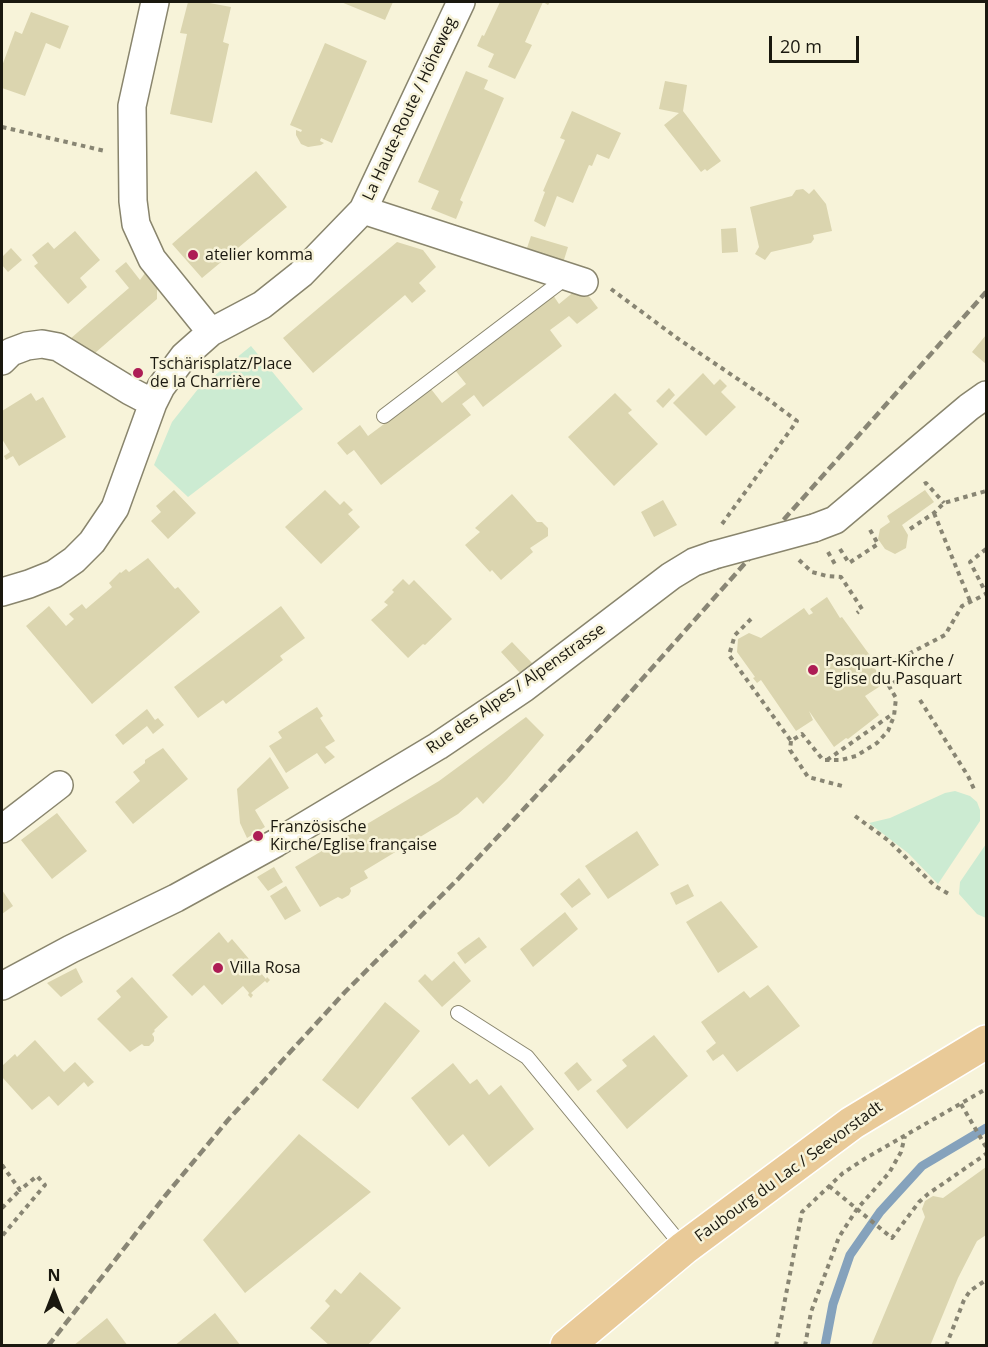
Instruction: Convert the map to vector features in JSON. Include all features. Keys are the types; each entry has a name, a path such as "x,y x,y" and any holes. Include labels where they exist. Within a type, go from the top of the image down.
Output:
{"main road":[{"name":"Faubourg du Lac / Seevorstadt","path":"567,1346 684,1248 852,1123 987,1042"}],"street":[{"path":"155,2 132,106 133,201 136,224 152,259 211,332"},
{"name":"La Haute-Route / Höheweg","path":"2,592 54,573 74,560 92,542 115,508 153,403 161,387 184,356 211,332 262,305 301,274 363,210 461,2"},
{"path":"363,210 575,280"},
{"path":"2,360 11,352 27,346 42,344 58,347 153,403"},
{"name":"Rue des Alpes / Alpenstrasse","path":"2,986 206,882 428,753 524,688 671,576 694,562 714,555 819,537 835,520 969,407 987,395"},
{"path":"2,829 60,785"}],"lane":[{"path":"384,416 575,280"},
{"name":"Faubourg du Lac / Seevorstadt","path":"458,1013 527,1057 684,1248"}],"path":[{"path":"2,127 106,151"},
{"path":"575,280 613,290 677,338 797,421 732,509"},
{"path":"918,490 926,483 944,503"},
{"path":"910,529 934,513 944,503 987,491"},
{"path":"934,513 970,601"},
{"path":"838,546 849,563 878,544 869,529 877,522"},
{"path":"819,537 836,566"},
{"path":"893,662 945,635 962,606 987,593 970,562 987,549"},
{"path":"799,561 817,574 842,578 862,609 857,613"},
{"path":"751,619 735,635 729,654 791,741 790,750 808,777 846,787"},
{"path":"791,741 802,734 824,760 856,756 871,748 883,737 895,712 896,698 889,686 906,674"},
{"path":"920,700 974,789"},
{"path":"826,760 895,712"},
{"path":"855,816 889,841 935,886 949,894"},
{"path":"776,1346 802,1212 843,1173 987,1089"},
{"path":"961,1104 985,1145"},
{"path":"805,1346 811,1312 839,1237 889,1173 901,1152 906,1136"},
{"path":"829,1186 892,1238 919,1202 928,1194 987,1154"},
{"path":"2,1165 20,1190"},
{"path":"2,1208 38,1176 45,1185 2,1236"},
{"path":"946,1346 964,1300 970,1291 987,1280"}],"green space":[{"path":"251,346 303,409 188,497 154,465 172,422 198,389"},
{"path":"955,791 970,796 977,802 980,821 938,884 908,853 869,823 890,818 945,793"},
{"path":"986,844 986,918 977,914 959,894 960,882"}],"building":[{"path":"188,2 204,2 231,7 223,42 229,44 212,123 170,114 187,34 180,33"},
{"path":"341,2 393,2 385,20"},
{"path":"500,2 543,2 525,42 532,45 515,79 488,67 494,54 477,46"},
{"path":"31,12 69,26 60,49 46,43 25,96 2,88 2,66 15,31 22,34"},
{"path":"325,43 367,61 332,143 321,138 320,141 324,143 308,147 301,144 296,135 296,130 301,132 302,130 290,125"},
{"path":"466,71 488,80 484,89 504,98 460,200 463,202 456,219 431,209 439,191 418,182"},
{"path":"665,81 687,85 683,111 721,161 707,171 705,169 701,172 664,125 679,113 659,109"},
{"path":"572,111 621,133 609,159 597,154 592,166 589,165 573,203 557,196 545,227 534,221 545,192 543,191 565,140 560,138"},
{"path":"256,171 287,207 202,278 172,244"},
{"path":"803,189 809,194 814,189 826,204 832,231 813,235 814,239 811,243 771,252 765,260 755,254 759,247 750,207 792,196 796,190"},
{"path":"736,228 738,252 722,253 721,229"},
{"path":"75,231 100,260 80,278 87,287 68,304 34,266 38,263 32,255 48,242 54,249"},
{"path":"531,236 568,247 563,263 526,251"},
{"path":"397,242 423,250 436,267 419,283 426,291 412,303 405,295 313,373 283,338"},
{"path":"11,248 22,260 8,272 2,265 2,257"},
{"path":"126,262 140,280 145,273 157,286 157,299 95,353 70,339 129,288 115,271"},
{"path":"581,286 598,308 577,324 569,316 550,330 562,346 483,407 474,395 462,404 471,415 381,485 354,450 347,455 337,443 360,425 368,436 431,389 442,403 466,384 455,370 553,295 559,304"},
{"path":"986,335 986,364 972,352"},
{"path":"703,373 714,385 720,379 727,386 721,392 736,407 706,436 673,403"},
{"path":"669,388 675,395 663,408 656,401"},
{"path":"31,393 36,401 43,397 66,437 19,466 13,456 6,460 4,456 10,452 2,439 2,411"},
{"path":"615,393 632,410 628,413 658,444 614,486 568,437"},
{"path":"174,490 196,513 168,539 151,521 161,512 156,506"},
{"path":"325,490 340,505 344,501 353,510 348,514 360,527 321,564 285,527"},
{"path":"925,490 934,502 902,525 908,535 906,548 895,554 885,549 878,539 880,529 890,522 887,516"},
{"path":"512,494 537,522 542,522 548,528 548,536 530,548 533,552 501,580 492,570 490,572 465,545 480,532 475,528"},
{"path":"663,500 677,525 654,537 641,512"},
{"path":"148,558 175,589 178,587 200,612 92,704 26,626 49,606 66,626 74,619 69,614 82,604 86,609 112,587 109,583 120,572 126,569 129,572"},
{"path":"403,579 409,585 414,580 452,619 408,658 371,620 388,605 384,602"},
{"name":"Pasquart-Kirche / Eglise du Pasquart","path":"827,597 840,618 842,617 874,661 871,663 885,683 865,696 879,715 834,747 809,711 813,720 796,731 761,680 757,683 753,678 755,677 737,652 738,639 749,633 761,638 804,608 809,615 813,613 810,609"},
{"path":"281,606 305,638 280,656 283,660 226,704 223,700 198,718 174,687"},
{"path":"512,642 533,664 520,673 501,652"},
{"path":"317,707 323,716 320,718 335,741 325,747 335,757 325,764 317,753 286,773 269,746 282,738 278,732"},
{"path":"147,709 155,720 158,718 164,725 153,734 147,726 123,745 115,735"},
{"path":"526,717 544,735 483,804 477,797 458,814 364,871 368,878 350,888 349,895 342,899 338,897 320,907 295,867 439,781"},
{"path":"163,748 188,779 133,824 115,802 140,781 133,772 145,763 145,760"},
{"path":"270,757 289,788 255,810 265,827 247,838 240,823 237,789"},
{"path":"57,813 87,851 52,879 21,840"},
{"path":"637,831 659,865 608,899 585,866"},
{"path":"274,867 283,882 268,891 257,877"},
{"path":"579,878 591,894 572,908 560,894"},
{"path":"688,884 694,896 676,905 670,893"},
{"path":"286,886 301,911 285,920 270,896"},
{"path":"2,890 13,906 2,914"},
{"path":"721,901 758,947 718,973 686,922"},
{"path":"565,912 578,929 533,967 520,949"},
{"name":"Villa Rosa","path":"219,932 228,943 232,939 266,979 267,977 270,980 267,983 265,981 251,993 253,995 251,998 243,986 222,1005 204,985 192,996 172,975"},
{"path":"479,937 487,947 465,964 457,953"},
{"path":"454,961 471,981 442,1007 418,981 425,974 432,981"},
{"path":"76,968 83,982 61,997 47,983"},
{"path":"132,977 168,1017 154,1030 152,1034 154,1041 149,1046 142,1044 130,1052 97,1019 121,997 116,991"},
{"path":"768,985 800,1026 737,1072 723,1054 713,1061 706,1051 716,1043 701,1022 744,991 750,998"},
{"path":"385,1002 420,1031 358,1109 322,1080"},
{"path":"654,1035 688,1076 627,1129 596,1091 627,1066 622,1060"},
{"path":"35,1040 64,1072 75,1062 94,1082 88,1087 84,1082 58,1106 49,1096 32,1110 2,1077 2,1066 15,1054 17,1057"},
{"path":"577,1062 592,1080 578,1091 564,1073"},
{"path":"453,1063 470,1084 477,1079 489,1095 501,1085 534,1129 489,1167 463,1134 449,1146 411,1098"},
{"path":"299,1134 371,1192 245,1293 203,1240"},
{"path":"986,1167 986,1235 977,1241 958,1278 930,1346 871,1346 925,1217 922,1209 925,1201 933,1196 943,1198"},
{"path":"360,1272 401,1308 367,1346 330,1346 310,1328 330,1306 325,1301 335,1289 341,1294"},
{"path":"215,1313 241,1346 174,1346"},
{"path":"107,1318 128,1346 73,1346"}],"waterway":[{"path":"825,1346 833,1304 850,1255 880,1212 922,1166 986,1128"}],"railway":[{"path":"48,1346 165,1196 228,1120 345,992 459,878 580,749 986,292"}],"place":[{"name":"atelier komma","path":"193,255"},
{"name":"Tschärisplatz/Place de la Charrière","path":"138,373"},
{"name":"Pasquart-Kirche / Eglise du Pasquart","path":"813,670"},
{"name":"Französische Kirche/Eglise française","path":"258,836"},
{"name":"Villa Rosa","path":"218,968"}]}
